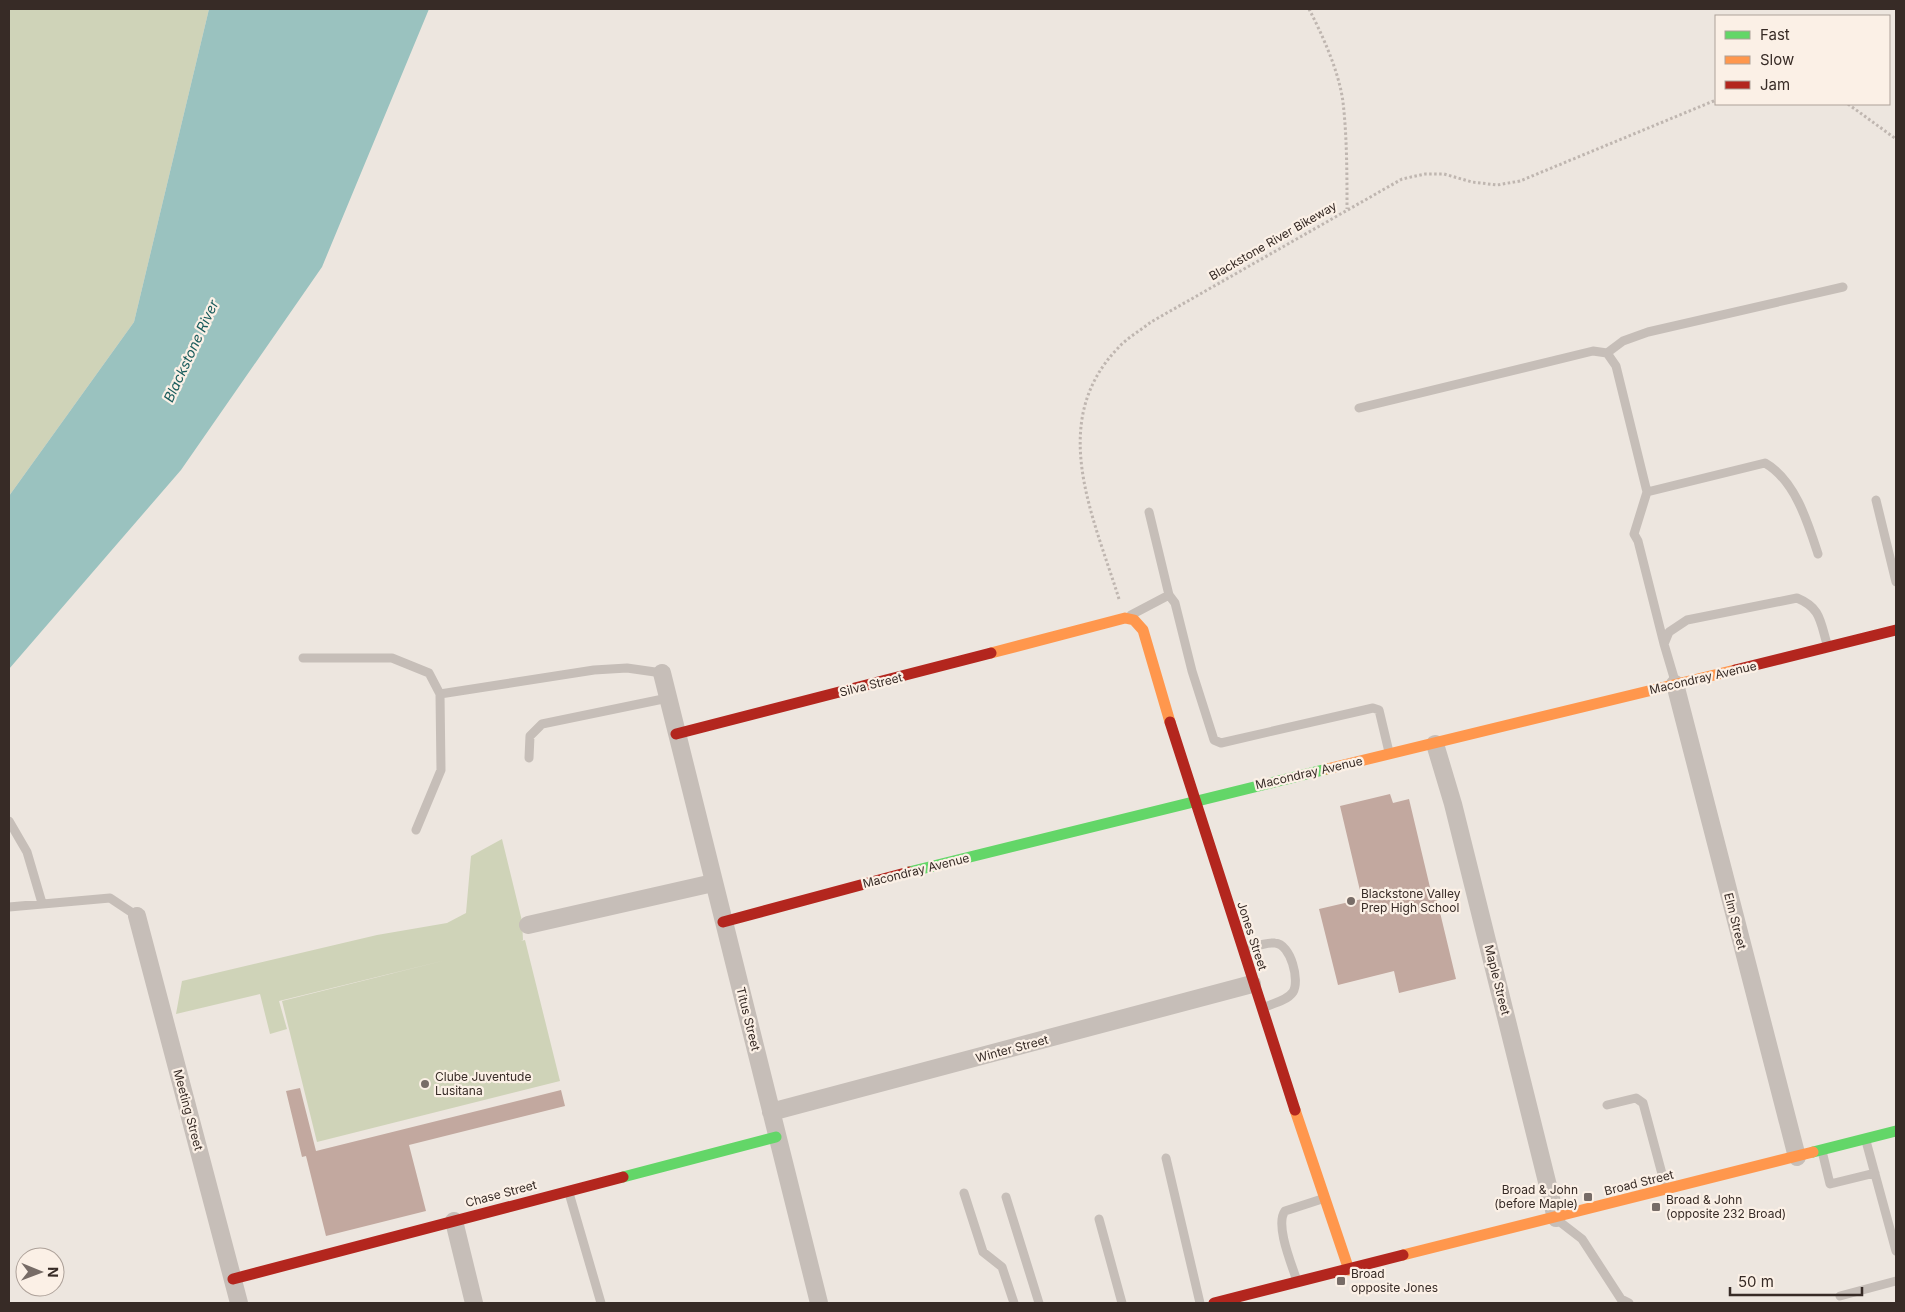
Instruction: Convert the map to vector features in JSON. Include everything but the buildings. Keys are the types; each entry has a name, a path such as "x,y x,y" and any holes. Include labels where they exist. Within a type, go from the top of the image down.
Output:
{"street":[{"name":"Silva Street","path":"676,734 1124,618"},
{"name":"Jones Street","path":"1124,618 1134,620 1143,630 1194,801 1252,984 1349,1270"},
{"name":"Macondray Avenue","path":"723,922 912,871 1896,630"},
{"path":"662,673 676,734"},
{"name":"Elm Street","path":"1675,684 1797,1157"},
{"name":"Titus Street","path":"676,734 819,1303"},
{"name":"Maple Street","path":"1434,744 1453,804 1556,1218"},
{"path":"528,925 713,883"},
{"name":"Meeting Street","path":"137,916 239,1303"},
{"name":"Winter Street","path":"771,1112 1252,984"},
{"name":"Broad Street","path":"1214,1303 1896,1131"},
{"name":"Chase Street","path":"233,1279 776,1137"},
{"path":"454,1221 474,1303"}],"lane":[{"path":"1359,408 1593,351 1607,353 1623,341 1648,332 1843,287"},
{"path":"1607,353 1616,366 1647,492 1634,534 1638,541 1675,684"},
{"path":"1647,492 1765,463 1774,469 1803,510 1818,554"},
{"path":"1876,500 1896,582"},
{"path":"1149,512 1168,595 1175,603 1192,672 1214,740 1221,743 1373,708 1378,710 1390,754"},
{"path":"1124,618 1168,595"},
{"path":"1664,644 1668,632 1687,620 1797,598 1810,604 1818,614 1828,648"},
{"path":"303,658 392,658 429,673 440,694 441,770 416,830"},
{"path":"440,694 594,670 627,668 662,673"},
{"path":"529,758 530,736 542,724 668,698"},
{"path":"9,821 27,852 42,903"},
{"path":"9,907 110,898 137,916"},
{"path":"1242,950 1275,942 1284,946 1290,957 1295,981 1293,992 1287,998 1261,1008"},
{"path":"1607,1105 1636,1098 1643,1103 1666,1190"},
{"path":"1866,1138 1896,1251"},
{"path":"1822,1150 1830,1184 1875,1173"},
{"path":"1166,1158 1200,1303"},
{"path":"568,1191 601,1303"},
{"path":"964,1193 983,1252 1002,1268 1014,1303"},
{"path":"1006,1197 1039,1303"},
{"path":"1297,1283 1281,1226 1282,1214 1285,1211 1325,1198"},
{"path":"1556,1218 1563,1226 1582,1239 1621,1299 1629,1303"},
{"path":"1099,1219 1122,1303"},
{"path":"1840,1296 1896,1281"}],"path":[{"path":"1309,9 1324,38 1343,100 1347,159 1347,209"},
{"name":"Blackstone River Bikeway","path":"1124,618 1079,461 1079,434 1085,402 1101,371 1118,347 1151,322 1402,179 1425,174 1444,174 1472,182 1497,185 1520,180 1715,100"},
{"path":"1849,105 1896,139"}],"green space":[{"path":"9,9 209,9 134,322 9,496"},
{"path":"502,839 522,921 523,940 521,941 525,940 560,1081 317,1142 282,1001 446,960 279,1001 287,1029 270,1034 260,994 176,1014 182,981 377,935 447,923 466,913 471,856"}],"water":[{"name":"Blackstone River","path":"209,9 429,9 322,267 181,470 9,669 9,496 134,322"}],"traffic: fast":[{"path":"909,872 1327,769"},
{"path":"1813,1152 1896,1131"},
{"path":"623,1177 776,1137"}],"traffic: slow":[{"path":"991,653 1125,618 1134,620 1143,630 1170,722"},
{"path":"1327,769 1735,670"},
{"path":"1295,1110 1349,1270"},
{"path":"1403,1255 1813,1152"}],"traffic: jam":[{"path":"1735,670 1896,630"},
{"path":"676,734 991,653"},
{"path":"1170,722 1295,1110"},
{"path":"723,922 909,872"},
{"path":"233,1279 623,1177"},
{"path":"1214,1303 1403,1255"}],"place":[{"name":"Blackstone Valley Prep High School","path":"1351,901"},
{"name":"Clube Juventude Lusitana","path":"425,1084"},
{"name":"Broad & John (before Maple)","path":"1588,1197"},
{"name":"Broad & John (opposite 232 Broad)","path":"1656,1207"},
{"name":"Broad opposite Jones","path":"1341,1281"}]}
